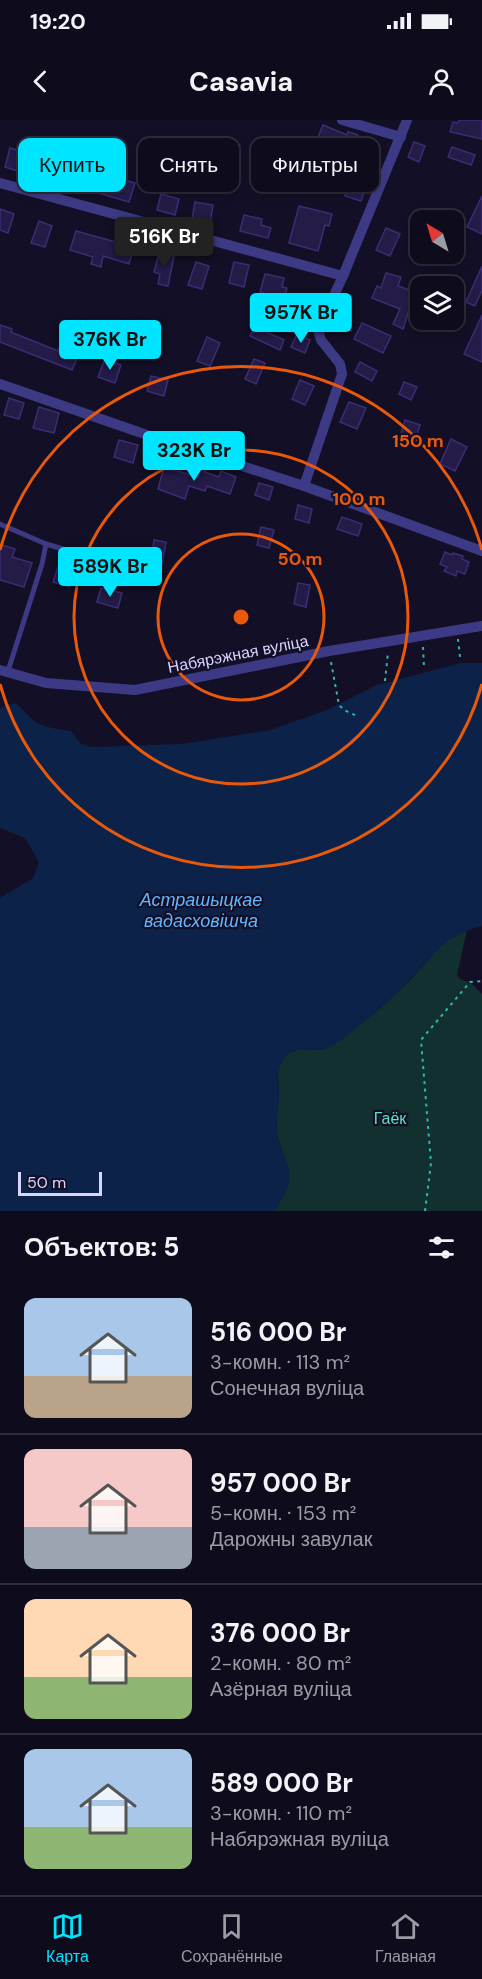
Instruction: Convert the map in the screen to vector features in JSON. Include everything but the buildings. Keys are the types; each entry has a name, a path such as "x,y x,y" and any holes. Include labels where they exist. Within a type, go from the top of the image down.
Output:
{"street":[{"path":"342,120 401,137"},
{"path":"304,486 342,374 340,364 321,340 318,330 343,276 407,120"},
{"path":"0,183 343,276"},
{"path":"0,384 304,486 482,551"},
{"name":"Набярэжная вуліца","path":"4,671 46,683 135,690 389,640 482,626"}],"lane":[{"path":"0,524 46,544 90,557"},
{"path":"4,671 42,564 46,544"}],"path":[{"path":"457,630 460,657"},
{"path":"423,635 424,667"},
{"path":"384,681 389,640"},
{"path":"330,651 339,705 359,717"},
{"path":"425,1211 431,1163 421,1041 470,982 482,981"}],"green space":[{"name":"Гаёк","path":"467,930 457,975 461,980 470,982 482,994 482,1211 275,1211 288,1185 289,1171 276,1127 279,1100 278,1069 285,1055 299,1049 321,1050 332,1046 377,1011 411,979 445,941"}],"water":[{"name":"Астрашыцкае вадасховішча","path":"461,663 482,663 482,926 458,935 441,946 383,1005 334,1045 319,1050 297,1050 285,1057 278,1073 277,1130 288,1167 289,1180 287,1190 275,1211 0,1211 0,898 33,878 39,862 25,838 0,828 0,708 15,703 37,723 71,731 81,744 92,747 181,744 270,730 327,710 377,685"}]}
